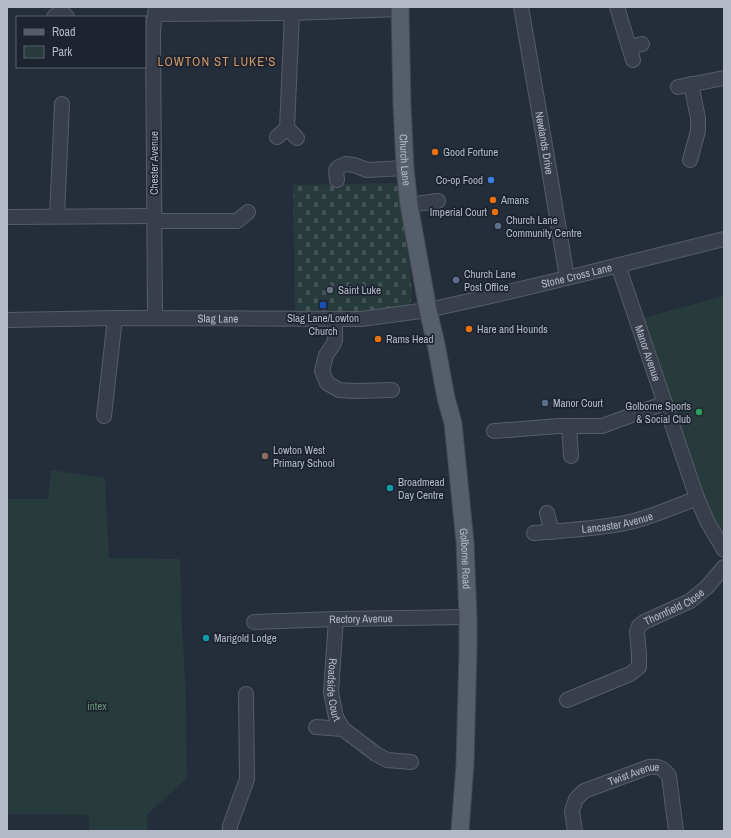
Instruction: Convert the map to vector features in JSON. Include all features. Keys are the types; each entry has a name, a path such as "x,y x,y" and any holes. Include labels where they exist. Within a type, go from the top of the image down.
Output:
{"main road":[{"name":"Church Lane","path":"400,8 401,97 408,205 428,310"},
{"name":"Golborne Road","path":"428,310 446,398 453,423 465,542 468,650 466,749 460,831"}],"street":[{"name":"Newlands Drive","path":"521,7 567,278"},
{"path":"617,7 634,50"},
{"path":"156,11 292,13 400,8"},
{"name":"Chester Avenue","path":"156,11 153,29 156,318"},
{"path":"287,134 292,13"},
{"path":"678,87 724,78"},
{"path":"690,160 698,131 698,118 691,84"},
{"path":"57,216 62,104"},
{"path":"333,175 339,167 346,164 354,165 367,170 405,168"},
{"path":"408,205 438,201"},
{"path":"7,217 57,216 237,221 248,212"},
{"name":"Stone Cross Lane","path":"428,310 567,278 724,239"},
{"name":"Manor Avenue","path":"618,265 697,498 708,523 724,550"},
{"name":"Slag Lane","path":"7,320 156,318 335,320 361,319 428,310"},
{"path":"104,416 115,318"},
{"path":"335,320 335,340 326,355 322,371 327,383 339,390 392,390"},
{"path":"494,431 559,426 602,426 665,403"},
{"path":"569,426 571,456"},
{"name":"Lancaster Avenue","path":"534,533 602,527 634,520 697,498"},
{"path":"547,513 552,532"},
{"name":"Thornfield Close","path":"567,700 630,674 639,667 637,632 639,626 644,622 690,601 707,587 724,567"},
{"name":"Rectory Avenue","path":"254,622 468,617"},
{"name":"Roadside Court","path":"336,619 331,692 336,717 343,729 376,754 387,760 410,762"},
{"path":"230,831 230,826 247,779 246,694"},
{"path":"316,727 343,729"},
{"name":"Twist Avenue","path":"575,831 572,811 576,799 584,791 649,767 657,766 665,770 669,776 676,831"}],"green space":[{"path":"401,183 412,294 410,306 361,315 295,310 293,185"},
{"name":"Golborne Sports & Social Club","path":"724,296 724,541 706,503 642,318"},
{"name":"intex","path":"51,470 105,478 109,558 180,559 186,694 187,778 147,815 147,831 89,831 89,815 7,814 7,499 48,499"}],"place":[{"name":"Good Fortune","path":"435,152"},
{"name":"Co-op Food","path":"491,180"},
{"name":"Amans","path":"493,200"},
{"name":"Imperial Court","path":"495,212"},
{"name":"Church Lane Community Centre","path":"498,226"},
{"name":"Church Lane Post Office","path":"456,280"},
{"name":"Saint Luke","path":"330,290"},
{"name":"Slag Lane/Lowton Church","path":"323,305"},
{"name":"Hare and Hounds","path":"469,329"},
{"name":"Rams Head","path":"378,339"},
{"name":"Manor Court","path":"545,403"},
{"name":"Golborne Sports & Social Club","path":"699,412"},
{"name":"Lowton West Primary School","path":"265,456"},
{"name":"Broadmead Day Centre","path":"390,488"},
{"name":"Marigold Lodge","path":"206,638"}],"district":[{"name":"LOWTON ST LUKE'S","path":"217,61"}]}
